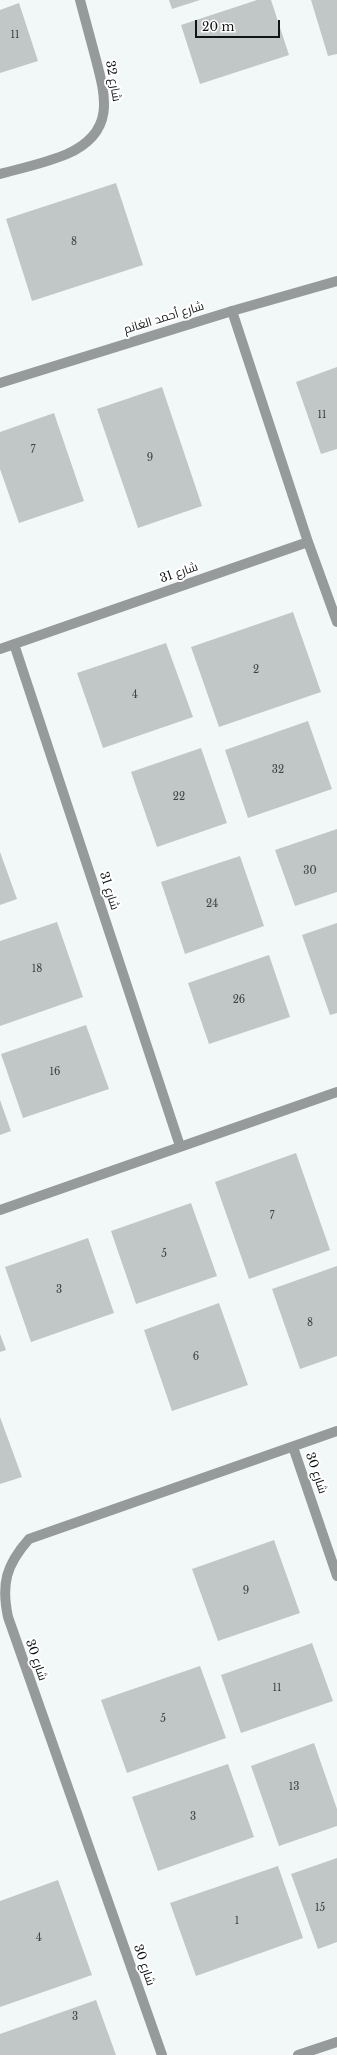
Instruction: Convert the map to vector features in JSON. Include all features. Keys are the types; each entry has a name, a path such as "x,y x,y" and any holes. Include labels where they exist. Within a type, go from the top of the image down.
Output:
{"street":[{"name":"شارع 32","path":"0,174 67,153 87,142 100,126 106,105 80,0"},
{"name":"شارع أحمد الغانم","path":"0,383 232,310 337,282"},
{"path":"232,310 308,542 337,622"},
{"name":"شارع 31","path":"0,649 308,542"},
{"name":"شارع 31","path":"14,644 180,1146"},
{"path":"0,1210 337,1092"},
{"name":"شارع 30","path":"162,2055 8,1617 4,1599 5,1581 17,1552 29,1539 337,1431"},
{"name":"شارع 30","path":"293,1446 337,1576"},
{"path":"298,2055 337,2042"}],"building":[{"path":"169,0 200,0 172,9"},
{"path":"257,0 271,0 289,55 200,84 181,25"},
{"path":"311,0 337,0 337,54 328,56"},
{"path":"19,3 38,61 0,73 0,10"},
{"path":"116,183 143,265 32,301 6,219"},
{"path":"337,367 337,449 321,454 296,382"},
{"path":"162,387 202,506 138,528 97,409"},
{"path":"54,413 84,501 19,523 0,469 0,432"},
{"path":"293,612 321,692 219,727 191,647"},
{"path":"166,643 193,717 103,748 77,673"},
{"path":"308,721 332,789 248,818 225,750"},
{"path":"201,748 227,823 157,847 131,772"},
{"path":"337,829 337,892 295,906 275,850"},
{"path":"0,852 17,899 0,905"},
{"path":"240,856 264,926 185,954 161,882"},
{"path":"57,922 83,997 0,1026 0,941"},
{"path":"337,923 337,1013 330,1015 302,935"},
{"path":"269,955 290,1017 209,1044 188,983"},
{"path":"86,1025 109,1089 23,1118 1,1054"},
{"path":"0,1100 11,1131 0,1135"},
{"path":"296,1153 330,1250 249,1279 215,1182"},
{"path":"191,1203 217,1276 136,1304 111,1231"},
{"path":"88,1238 114,1313 31,1342 5,1267"},
{"path":"337,1266 337,1356 300,1369 272,1289"},
{"path":"219,1303 248,1385 172,1411 144,1330"},
{"path":"0,1334 6,1350 0,1352"},
{"path":"0,1417 22,1477 0,1484"},
{"path":"274,1540 300,1613 218,1641 192,1569"},
{"path":"312,1643 333,1701 241,1733 221,1675"},
{"path":"200,1666 226,1738 127,1773 101,1700"},
{"path":"314,1743 337,1809 337,1826 279,1846 251,1766"},
{"path":"228,1764 254,1837 158,1871 132,1797"},
{"path":"337,1858 337,1942 318,1949 291,1874"},
{"path":"278,1866 303,1938 196,1976 170,1903"},
{"path":"58,1880 92,1975 0,2007 0,1901"},
{"path":"96,2000 116,2055 0,2055 0,2034"}]}
